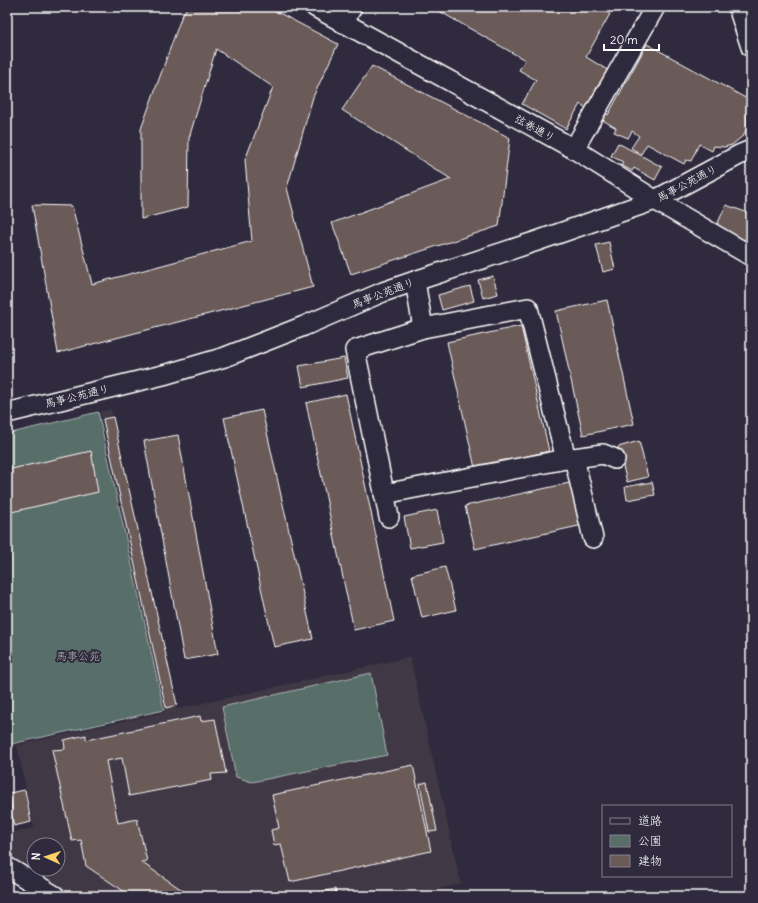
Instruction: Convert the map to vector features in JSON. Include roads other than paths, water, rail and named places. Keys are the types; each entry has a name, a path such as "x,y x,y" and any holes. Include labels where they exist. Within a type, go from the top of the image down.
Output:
{"street":[{"name":"弦巻通り","path":"315,7 348,15 574,149 655,200 751,256"},
{"path":"574,149 655,7"},
{"path":"738,7 751,47"},
{"name":"馬事公苑通り","path":"7,413 167,374 232,354 304,326 383,292 655,200 751,150"},
{"path":"415,281 423,328"},
{"path":"389,517 355,350 423,328 528,308 592,538"},
{"path":"384,494 570,459 603,454 615,459"},
{"path":"7,867 55,896"}],"park label":[{"name":"馬事公苑","path":"78,656"}]}
